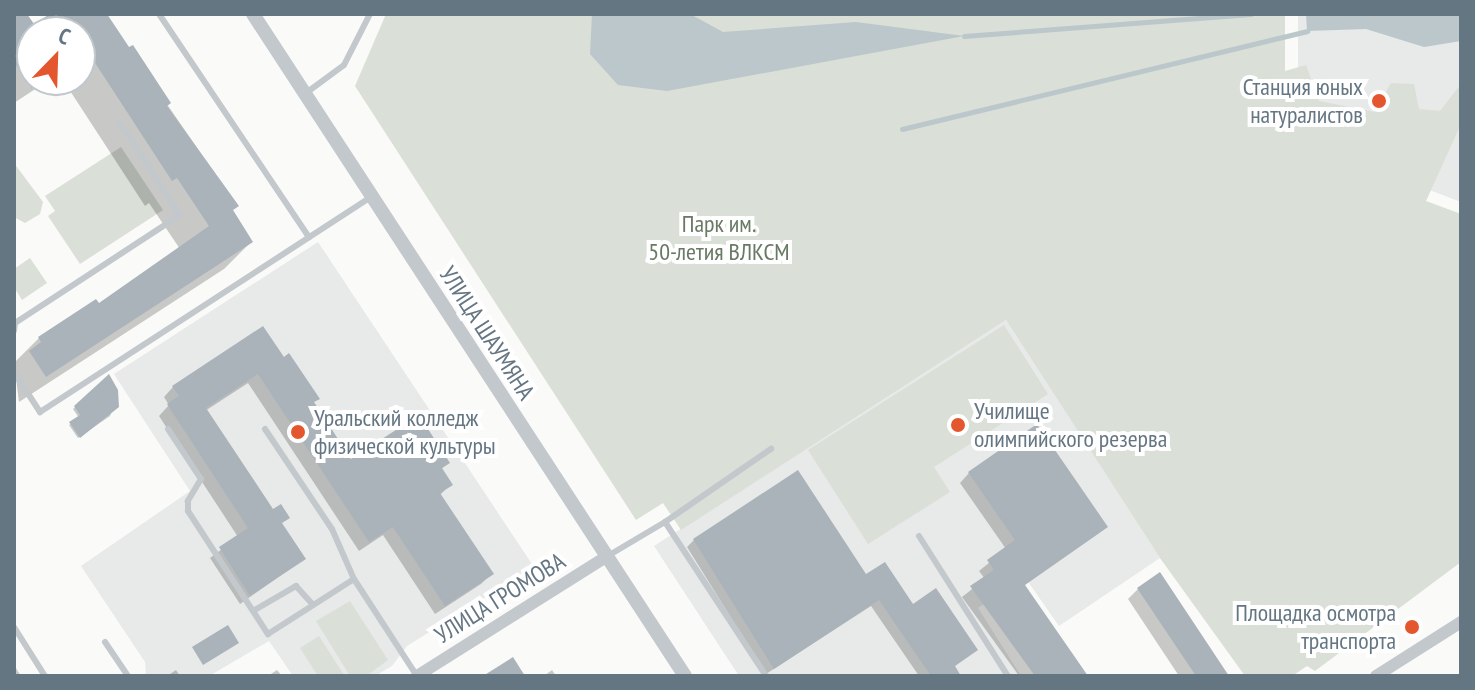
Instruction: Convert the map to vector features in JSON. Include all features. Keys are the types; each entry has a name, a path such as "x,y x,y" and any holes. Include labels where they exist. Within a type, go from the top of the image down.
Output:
{"street":[{"name":"УЛИЦА ШАУМЯНА","path":"253,14 685,676"},
{"name":"УЛИЦА ГРОМОВА","path":"417,676 606,557"},
{"path":"1376,676 1461,622"}],"lane":[{"path":"159,14 309,237"},
{"path":"304,94 344,65 370,14"},
{"path":"14,331 15,323 180,215 120,123"},
{"path":"14,372 40,412 98,378 372,196"},
{"path":"168,429 201,479 188,511 268,634 354,579"},
{"path":"265,429 332,529 354,579 417,676"},
{"path":"606,557 665,522 771,449"},
{"path":"665,522 766,676"},
{"path":"919,536 1008,676"},
{"path":"253,611 296,586 313,605"},
{"path":"14,627 45,676"},
{"path":"105,642 128,676"}],"shaded area":[{"path":"592,14 690,14 723,32 856,22 964,36 667,91 618,85 590,54"},
{"name":"Станция юных натуралистов","path":"1298,14 1461,14 1461,202 1298,140"},
{"path":"1306,14 1461,14 1461,41 1424,47 1366,29 1307,31"},
{"name":"Уральский колледж физической культуры","path":"318,242 534,567 407,646 392,666 375,676 293,676 269,641 209,676 146,676 145,662 81,566 190,491 114,374"},
{"name":"Училище олимпийского резерва","path":"1006,320 1160,558 1059,626 1024,576 978,608 1021,676 739,676 654,546"}],"green space":[{"name":"Парк им. 50-летия ВЛКСМ","path":"386,14 1285,14 1285,71 1306,65 1319,101 1375,112 1391,83 1414,84 1419,109 1440,111 1461,84 1461,124 1426,201 1461,214 1461,562 1315,671 1307,666 1292,676 1245,676 1160,558 1006,320 681,530 663,503 636,520 355,86"},
{"path":"121,147 163,210 80,264 48,216 55,211 45,196"},
{"path":"14,163 43,202 40,214 25,223 14,217"},
{"path":"30,258 47,283 22,300 14,287 14,269"},
{"path":"1004,325 1048,394 934,467 950,492 868,544 808,450"},
{"path":"350,601 388,660 366,676 350,676 316,621"},
{"path":"319,636 343,676 318,676 300,648"}],"building":[{"path":"14,14 27,14 28,16 16,16 16,65"},
{"path":"107,14 129,47 133,45 171,103 167,106 239,206 233,210 253,242 46,377 29,351 41,342 38,337 96,299 99,303 209,226 177,178 172,181 96,64 96,16 47,16"},
{"path":"263,326 284,357 289,353 320,399 314,402 351,459 419,415 450,463 442,468 453,485 440,493 494,574 445,606 393,527 369,542 258,374 206,408 273,509 281,504 290,518 282,523 306,559 250,596 219,547 248,528 167,404 179,396 172,386"},
{"path":"109,374 118,390 119,407 80,438 69,422 80,415 74,406"},
{"path":"1037,424 1108,527 1025,585 1088,676 1035,676 970,586 994,570 987,560 1015,540 968,472"},
{"path":"798,470 866,574 885,562 913,604 936,588 978,650 955,666 961,676 931,676 879,600 774,669 693,539"},
{"path":"1160,572 1229,676 1196,676 1137,588"},
{"path":"228,625 239,643 203,665 192,647"},
{"path":"513,657 525,676 483,676"}],"waterway":[{"path":"964,36 1251,14"},
{"path":"902,129 1307,31"}],"place":[{"name":"Станция юных натуралистов","path":"1379,101"},
{"name":"Училище олимпийского резерва","path":"958,425"},
{"name":"Уральский колледж физической культуры","path":"298,432"},
{"name":"Площадка осмотра транспорта","path":"1412,627"}]}
